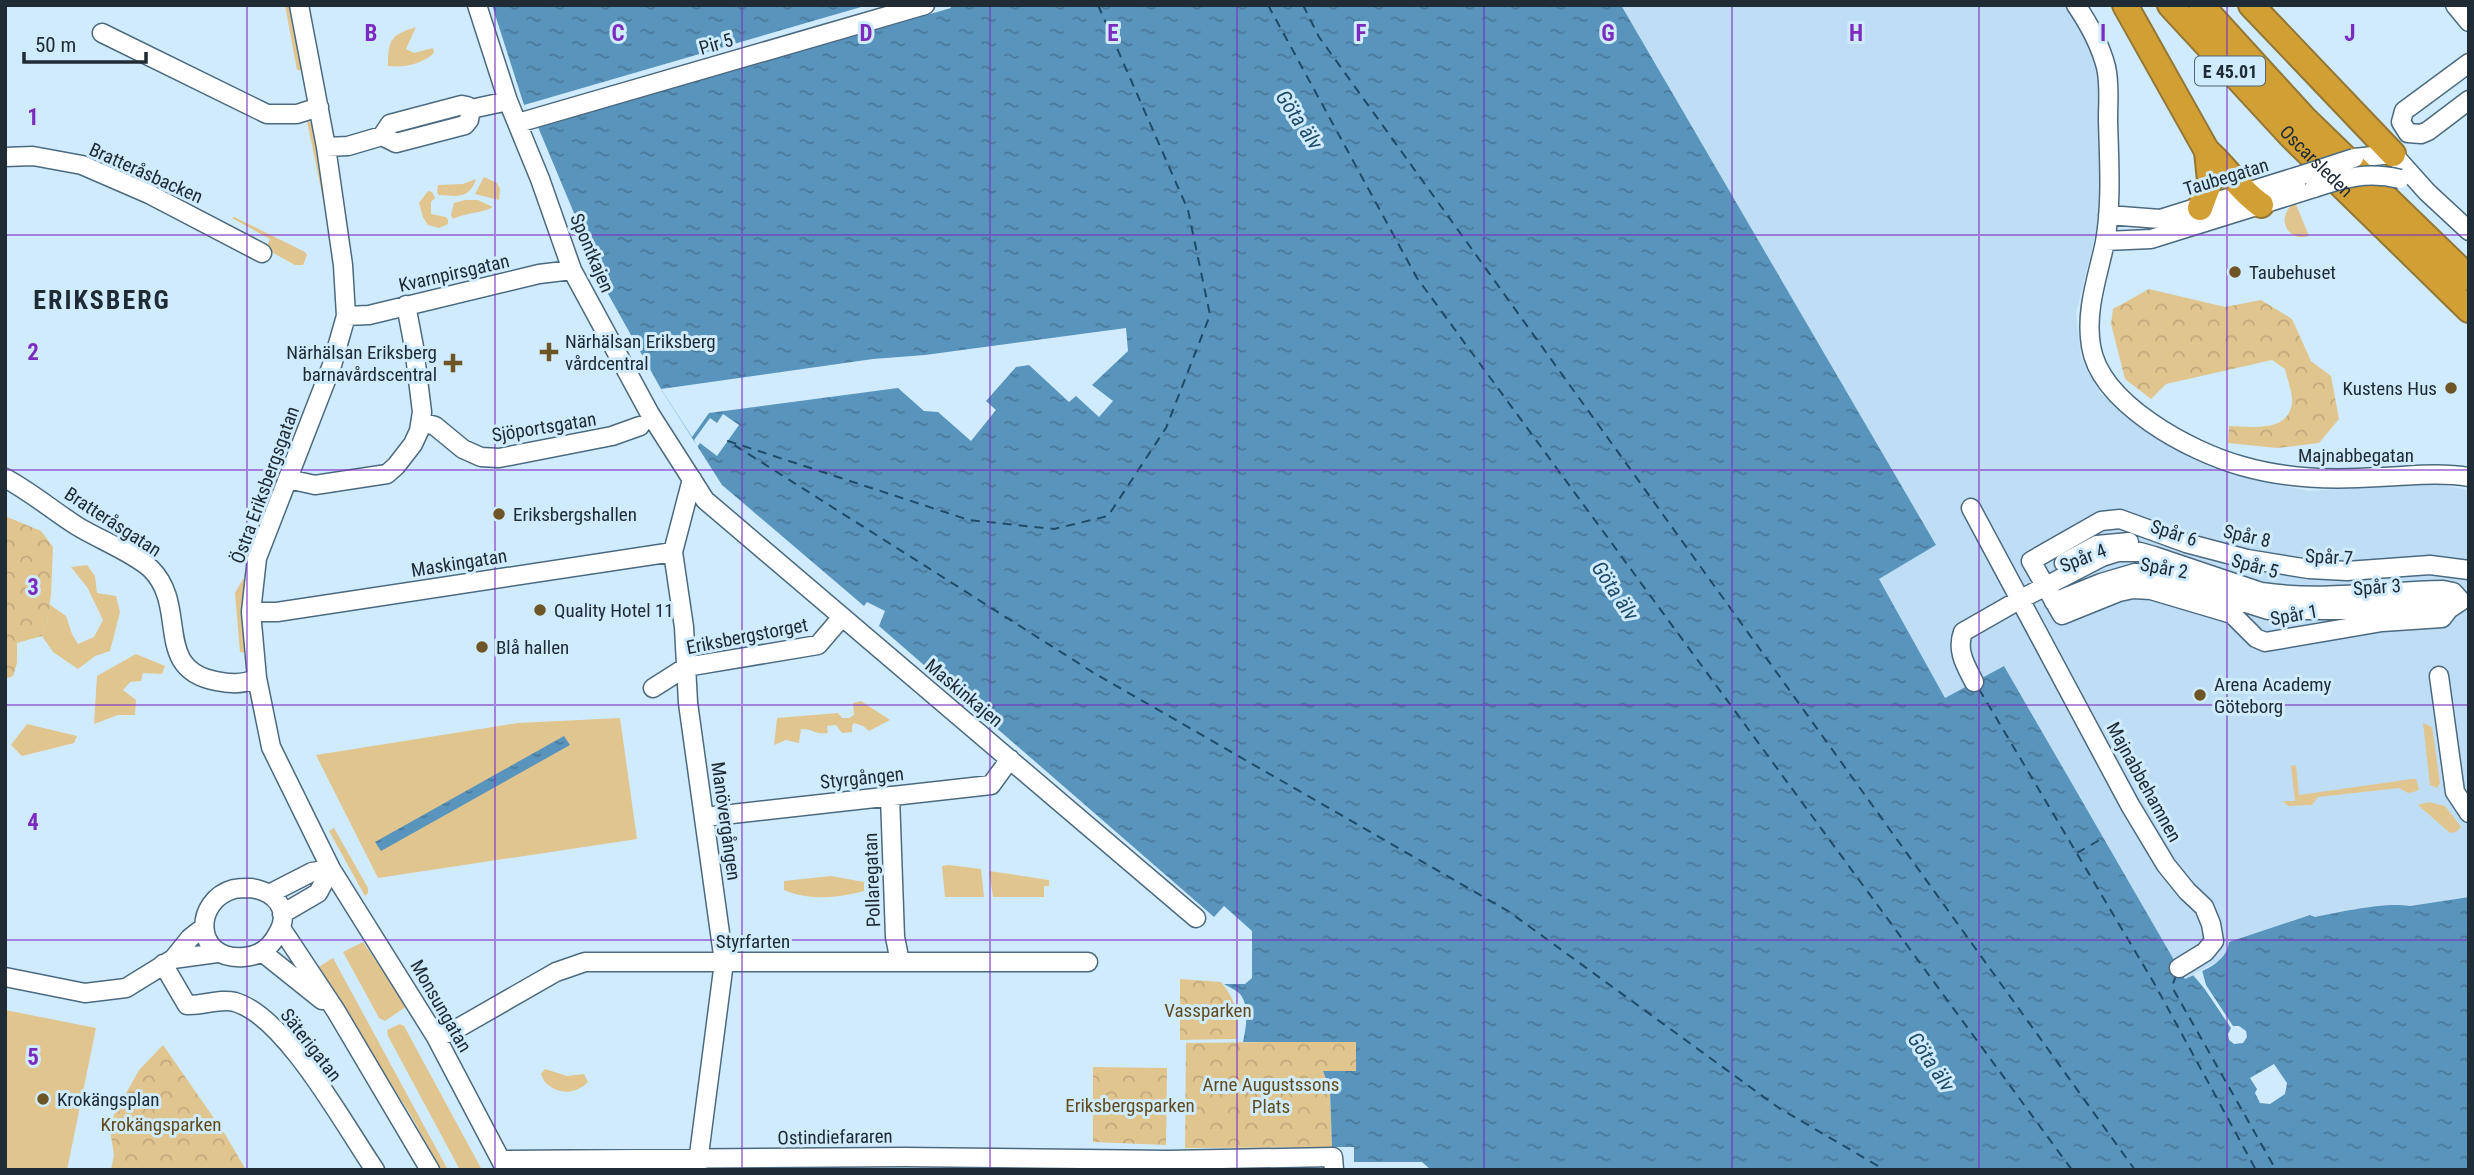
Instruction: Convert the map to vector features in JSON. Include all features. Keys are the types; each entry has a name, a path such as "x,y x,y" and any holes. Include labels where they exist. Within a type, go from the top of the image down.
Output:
{"highway":[{"path":"2125,5 2207,151 2253,200"},
{"name":"Oscarsleden","path":"2170,5 2291,136 2469,310"},
{"name":"Oscarsleden","path":"2201,5 2304,118 2469,278"},
{"path":"2251,5 2354,122 2375,156"},
{"path":"2354,122 2375,156"},
{"path":"2200,208 2210,181 2207,151"}],"street":[{"name":"Östra Eriksbergsgatan","path":"299,5 326,147 344,275 346,316 332,365 257,558 251,612 257,678 271,747 331,869"},
{"name":"Spontkajen","path":"477,5 508,101 581,277 619,360 705,500"},
{"name":"Pir 5","path":"518,123 925,5"},
{"name":"Majnabbegatan","path":"2076,5 2094,34 2106,69 2108,215 2089,318 2091,349 2109,386 2156,425 2208,454 2240,466 2277,475 2329,479 2434,475 2469,477"},
{"path":"2455,5 2469,22"},
{"path":"102,33 267,114 297,114 318,107"},
{"path":"2469,62 2404,111 2401,116 2403,128 2415,135 2428,131 2469,100"},
{"path":"326,147 348,146 382,136 396,143 465,125 471,110 508,101"},
{"name":"Bratteråsbacken","path":"5,157 33,156 82,165 149,194 262,253"},
{"path":"2339,179 2349,169 2375,156 2427,192 2469,231"},
{"name":"Taubegatan","path":"2105,240 2151,239 2375,156"},
{"name":"Taubegatan","path":"2308,181 2384,175 2400,179 2427,192"},
{"name":"Taubegatan","path":"2108,215 2160,219 2200,208 2253,200"},
{"name":"Kvarnpirsgatan","path":"346,316 369,315 539,274 581,277"},
{"path":"288,479 315,485 387,474 413,444 422,422 414,347 406,305"},
{"name":"Sjöportsgatan","path":"422,422 435,426 463,449 481,457 499,458 612,436 640,426"},
{"name":"Bratteråsgatan","path":"5,478 30,491 76,526 148,566 158,576 167,591 175,646 183,665 209,680 231,684 248,683 257,678"},
{"name":"Manövergången","path":"692,479 673,552 682,616 688,703 724,962 697,1165"},
{"name":"Maskinkajen","path":"705,500 1196,918"},
{"name":"Majnabbehamnen","path":"1971,509 2130,805 2166,865 2204,907 2214,941 2205,952 2179,968"},
{"name":"Spår 8","path":"2047,589 2101,521 2112,518 2186,542 2277,565 2347,571 2430,565 2469,570"},
{"name":"Spår 7","path":"2047,589 2102,531 2124,530 2247,568 2305,578 2362,580 2424,573 2469,579"},
{"name":"Spår 6","path":"2047,589 2097,545 2123,541 2148,545 2232,574 2288,585 2328,589 2423,583 2466,596"},
{"name":"Maskingatan","path":"251,612 277,612 673,552"},
{"name":"Spår 4","path":"2047,589 2118,566 2148,563 2264,602 2342,604 2466,596"},
{"name":"Spår 2","path":"2047,589 2117,585 2133,581 2153,583 2236,607 2260,632 2266,634 2369,617 2439,611 2466,596"},
{"path":"1974,682 1961,657 1959,642 1963,632 2019,600 2047,589"},
{"name":"Eriksbergstorget","path":"653,688 685,667 818,645 842,617"},
{"path":"2439,677 2455,792 2469,813"},
{"name":"Styrgången","path":"705,817 991,785 1010,759"},
{"name":"Pollaregatan","path":"890,796 895,937 901,962"},
{"path":"271,893 312,872 331,869"},
{"path":"331,869 318,893 281,921 275,939 262,952 228,957 217,953 210,946 204,927 205,918 218,899 232,889 250,888 271,893 276,899 281,921 430,1170"},
{"name":"Monsungatan","path":"331,869 436,1037 503,1165"},
{"path":"5,977 69,991 93,993 130,986 168,962 204,927"},
{"path":"262,952 336,1011"},
{"path":"168,962 217,953"},
{"name":"Säterigatan","path":"168,962 187,1005 227,1000 252,1009 270,1022 308,1068 375,1170"},
{"name":"Styrfarten","path":"436,1037 453,1031 556,972 585,962 1088,962"},
{"name":"Ostindiefararen","path":"503,1165 697,1165 904,1157 1169,1165 1333,1157 1334,1170"}],"shaded area":[{"path":"1621,5 2066,5 2099,69 2099,220 2076,313 2081,358 2100,393 2137,423 2187,456 2254,480 2309,491 2429,483 2469,490 2469,897 2315,917 2310,915 2258,932 2228,951 2222,959 2185,979 2004,666 1945,698 1879,579 1936,545"}],"green space":[{"path":"285,5 292,5 302,70 297,70"},
{"path":"416,27 406,49 414,53 433,48 434,53 412,64 388,66 393,39"},
{"path":"307,121 314,124 331,238"},
{"path":"484,177 497,183 500,189 499,200 475,194"},
{"path":"476,179 466,194 451,196 439,195 437,192 438,185 463,184"},
{"path":"428,191 432,192 435,198 431,202 431,214 446,217 448,220 448,224 439,228 428,225 423,217 419,203"},
{"path":"478,200 493,207 453,219 451,215 454,203"},
{"path":"2295,202 2309,236 2294,235 2286,226 2286,214"},
{"path":"232,218 305,252 307,255 303,265 295,265 266,249 270,239"},
{"path":"2149,289 2225,307 2261,300 2292,319 2311,361 2331,376 2339,419 2319,443 2277,448 2228,443 2229,426 2267,426 2283,420 2289,413 2292,399 2285,369 2272,360 2166,384 2151,399 2125,379 2111,324 2113,309"},
{"path":"5,516 41,531 53,547 47,623 42,636 17,643 17,663 13,676 5,679"},
{"path":"87,565 95,576 97,593 116,596 120,612 110,651 95,656 78,669 53,652 42,636 47,623 49,604 66,616 78,644 94,637 103,620 87,587 71,567"},
{"path":"243,579 249,580 247,653 240,652 235,593"},
{"path":"136,654 165,666 162,674 143,673 141,681 130,682 123,690 136,700 135,715 118,715 94,724 97,676"},
{"path":"861,701 890,720 869,731 854,723 852,732 842,733 836,725 827,726 828,733 801,729 799,743 786,740 774,745 777,718 838,713 842,718 849,718 854,715 853,703"},
{"path":"620,718 637,839 378,878 316,755 518,723"},
{"path":"2423,723 2432,727 2440,783 2437,788 2430,785"},
{"path":"27,724 77,736 74,743 22,756 11,745"},
{"path":"2296,765 2299,795 2412,779 2416,779 2419,789 2408,793 2399,788 2318,797 2312,805 2288,806 2283,801 2295,801 2291,766"},
{"path":"2429,802 2445,806 2461,827 2450,833 2418,805"},
{"path":"334,828 368,888 365,896 329,831"},
{"path":"942,866 981,869 984,897 945,897"},
{"path":"989,871 1049,880 1049,886 1044,886 1044,897 993,897"},
{"path":"831,876 864,882 864,891 824,897 803,896 784,890 784,881"},
{"path":"363,942 407,1006 385,1021 379,1018 343,952"},
{"path":"333,958 448,1170 441,1170 410,1114 317,968"},
{"name":"Vassparken","path":"1180,979 1221,982 1235,1008 1237,1039 1180,1040"},
{"name":"Krokängsplan","path":"5,1010 96,1028 67,1170 5,1170"},
{"path":"400,1024 404,1026 482,1170 460,1170 388,1036 387,1030"},
{"name":"Arne Augustssons Plats","path":"1356,1041 1356,1071 1323,1071 1330,1090 1332,1147 1185,1148 1186,1043"},
{"name":"Krokängsparken","path":"163,1045 225,1134 246,1170 111,1170 114,1155 109,1124 139,1070"},
{"name":"Eriksbergsparken","path":"1093,1067 1167,1068 1166,1145 1093,1142"},
{"path":"545,1069 567,1076 584,1074 588,1082 572,1091 560,1091 544,1081 541,1074"}],"water":[{"name":"Göta älv","path":"492,5 1621,5 1936,545 1879,579 1945,698 2004,666 2185,979 2219,961 2229,942 2310,915 2315,917 2375,906 2410,906 2469,897 2469,1170 1431,1170 1422,1162 1354,1162 1354,1147 1332,1147 1330,1090 1323,1071 1356,1071 1356,1042 1243,1042 1245,1005 1240,994 1224,984 1245,984 1252,978 1252,931 1224,906 1214,917 879,626 885,611 867,602 864,606 722,485 661,389 607,292 538,127 524,105"},
{"path":"564,736 570,745 381,851 375,842"}],"pier":[{"path":"868,5 950,5 951,8 538,127 524,105"},
{"path":"1126,328 1128,351 1092,385 1113,401 1099,417 1076,396 1069,402 1029,365 1016,367 986,401 996,410 971,441 938,412 924,411 898,388 709,413 692,437 661,389 873,359 925,355"},
{"path":"723,414 739,425 717,456 700,443 697,447 694,440 710,418 717,423"},
{"path":"2202,970 2206,985 2233,1026 2239,1026 2246,1031 2247,1037 2243,1043 2234,1044 2229,1040 2231,1028 2193,975"},
{"path":"2274,1064 2287,1083 2285,1094 2270,1104 2260,1103 2255,1093 2257,1089 2250,1078"}],"ferry route":[{"path":"1098,5 1188,210 1210,315 1166,428 1108,516 1054,529 969,520 728,441 1094,673 1508,911 1779,1108 1885,1170"},
{"path":"1268,5 1417,278 2072,1170"},
{"path":"1303,5 1319,37 2135,1170"},
{"path":"1979,689 2154,983 2256,1170"},
{"path":"2077,853 2103,838"},
{"path":"2176,975 2172,987 2276,1170"}],"place":[{"name":"Taubehuset","path":"2235,272"},
{"name":"Närhälsan Eriksberg vårdcentral","path":"549,352"},
{"name":"Närhälsan Eriksberg barnavårdscentral","path":"453,363"},
{"name":"Kustens Hus","path":"2451,388"},
{"name":"Eriksbergshallen","path":"499,514"},
{"name":"Quality Hotel 11","path":"540,610"},
{"name":"Blå hallen","path":"482,647"},
{"name":"Arena Academy Göteborg","path":"2200,695"},
{"name":"Krokängsplan","path":"43,1099"}],"district":[{"name":"ERIKSBERG","path":"102,300"}]}
